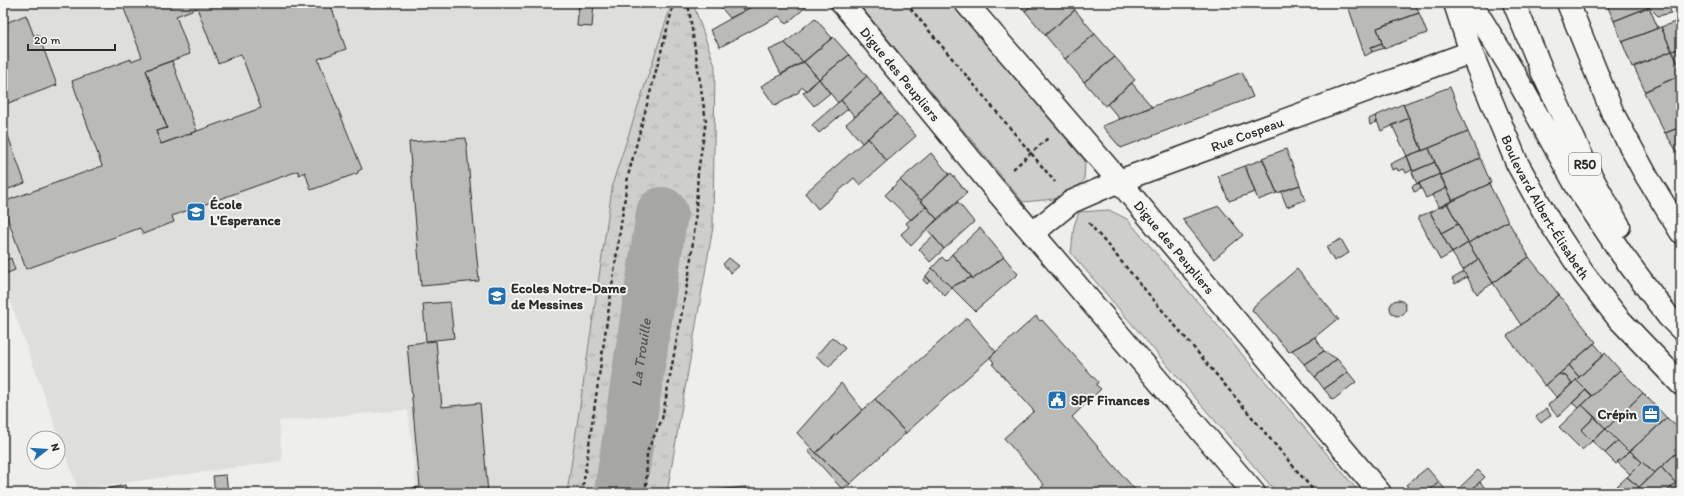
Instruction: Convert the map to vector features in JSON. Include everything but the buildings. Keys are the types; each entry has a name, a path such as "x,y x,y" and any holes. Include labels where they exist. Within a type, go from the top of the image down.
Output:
{"main road":[{"name":"Digue des Peupliers","path":"842,3 993,187 1254,493"},
{"name":"Digue des Peupliers","path":"966,3 1119,181 1380,493"},
{"name":"Boulevard Albert-Élisabeth","path":"1455,3 1471,52 1517,163 1548,221 1582,273 1618,318 1681,384"},
{"path":"1471,3 1515,75 1577,187 1623,256 1668,316 1681,329"},
{"name":"R50","path":"1514,3 1542,71 1590,174 1613,216 1639,257 1681,310"},
{"path":"1568,3 1613,114 1647,177 1681,232"},
{"name":"Rue Cospeau","path":"1032,233 1071,202 1119,181 1471,52"}],"path":[{"path":"582,493 628,176 674,3"},
{"path":"646,493 647,452 662,419 689,274 695,225 698,172 706,121 688,3"},
{"path":"906,3 1314,491 1314,493"},
{"path":"993,187 1031,152 1067,122"}],"shaded area":[{"name":"École L'Esperance","path":"3,3 672,3 613,182 567,493 417,493 408,410 279,421 282,461 78,489 66,456 66,430 57,430 3,281"}],"green space":[{"path":"672,3 693,3 715,66 713,227 667,493 567,493 613,182"},
{"path":"858,3 951,3 1085,161 1084,180 1071,195 1054,199 1023,202"},
{"path":"1109,210 1127,219 1360,493 1277,493 1071,253 1074,226 1079,212"}],"waterway":[{"name":"La Trouille","path":"620,493 662,213"}],"place":[{"name":"École L'Esperance","path":"196,212"},
{"name":"Ecoles Notre-Dame de Messines","path":"497,296"},
{"name":"SPF Finances","path":"1057,400"},
{"name":"Crépin","path":"1651,414"}]}
